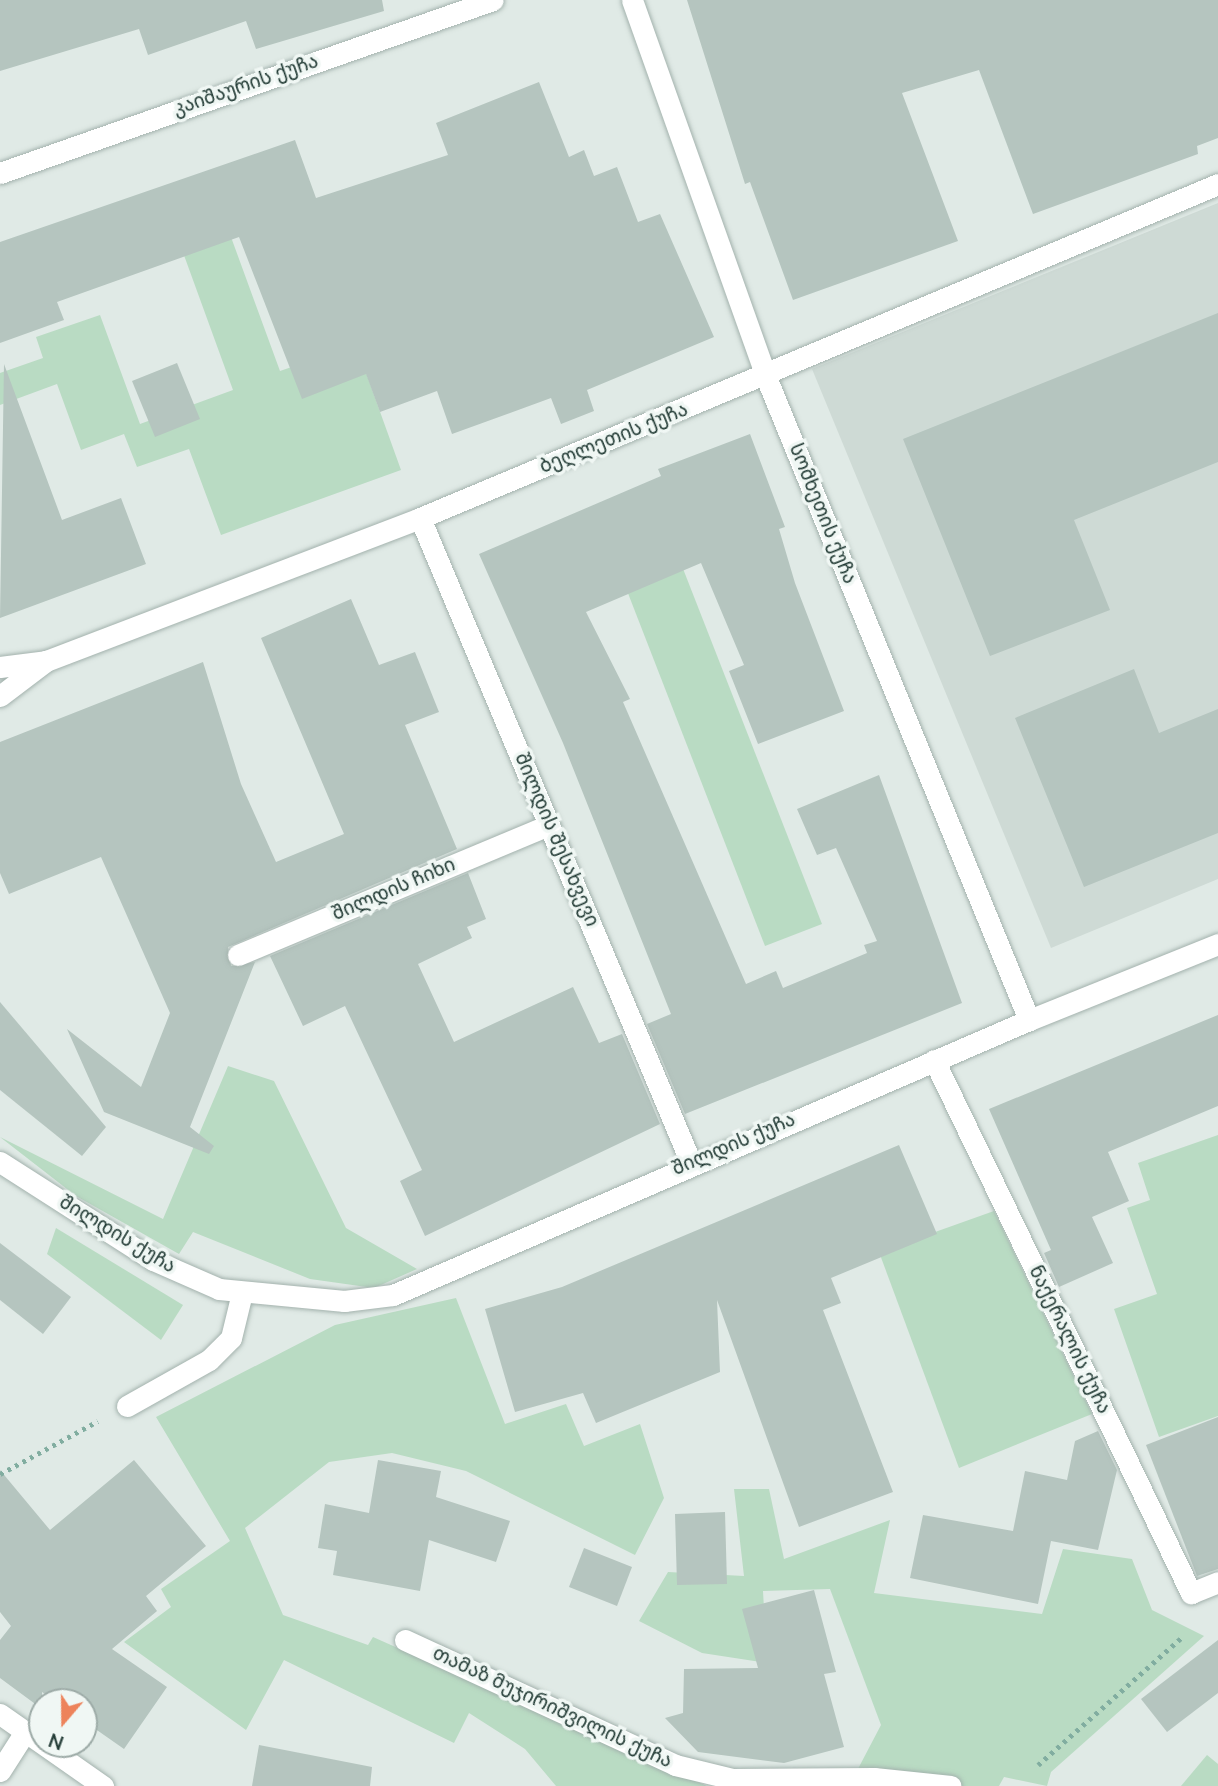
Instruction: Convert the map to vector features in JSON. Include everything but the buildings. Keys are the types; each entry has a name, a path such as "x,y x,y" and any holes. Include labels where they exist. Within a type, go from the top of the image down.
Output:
{"street":[{"name":"კაიშაურის ქუჩა","path":"0,173 492,0"},
{"name":"სომხეთის ქუჩა","path":"632,0 766,377 1028,1020"},
{"name":"ბეღლეთის ქუჩა","path":"0,667 46,661 420,518 766,377 1218,184"},
{"name":"შილდის შესახვევი","path":"420,518 691,1163"},
{"path":"0,696 46,661"},
{"name":"შილდის ჩიხი","path":"238,955 549,825"},
{"name":"შილდის ქუჩა","path":"0,1162 153,1260 242,1293 344,1301 393,1295 691,1163 1028,1020 1218,944"},
{"name":"ნაქერალის ქუჩა","path":"934,1060 1191,1593 1218,1582"},
{"path":"127,1406 209,1360 231,1338 242,1293"},
{"name":"თამაზ მუჯირიშვილის ქუჩა","path":"405,1640 675,1765 733,1779 874,1778 951,1786"},
{"path":"0,1714 23,1735 103,1786"},
{"path":"0,1771 23,1735"}],"path":[{"path":"0,1474 127,1406"},
{"path":"1038,1765 1181,1638"}],"shaded area":[{"path":"1218,203 1218,879 1051,948 812,369"}],"green space":[{"path":"220,207 280,371 356,345 401,470 221,535 189,449 137,467 124,434 81,450 57,384 0,405 0,373 43,358 36,337 100,315 140,424 233,390 173,225"},
{"path":"680,561 822,924 765,946 624,583"},
{"path":"228,1066 274,1081 346,1228 417,1269 374,1288 310,1279 193,1232 179,1254 76,1196 0,1137 163,1219"},
{"path":"1218,1135 1218,1416 1159,1437 1114,1309 1157,1294 1127,1208 1150,1200 1138,1163"},
{"path":"994,1211 1092,1414 959,1468 879,1252"},
{"path":"56,1228 183,1305 161,1340 47,1254"},
{"path":"456,1298 505,1424 566,1404 584,1446 640,1424 664,1498 635,1555 466,1471 392,1453 329,1462 245,1528 283,1615 368,1645 373,1637 707,1786 556,1786 525,1749 469,1713 454,1743 284,1660 246,1730 124,1642 171,1607 161,1589 230,1541 156,1417 335,1325"},
{"path":"734,1489 769,1489 784,1559 890,1520 874,1593 1042,1614 1063,1549 1132,1559 1152,1610 1204,1636 1051,1772 1047,1786 1004,1777 999,1786 849,1786 881,1725 830,1589 763,1591 767,1663 702,1653 639,1621 668,1572 744,1576"},
{"path":"1207,1755 1218,1764 1218,1786 1181,1786"}]}
